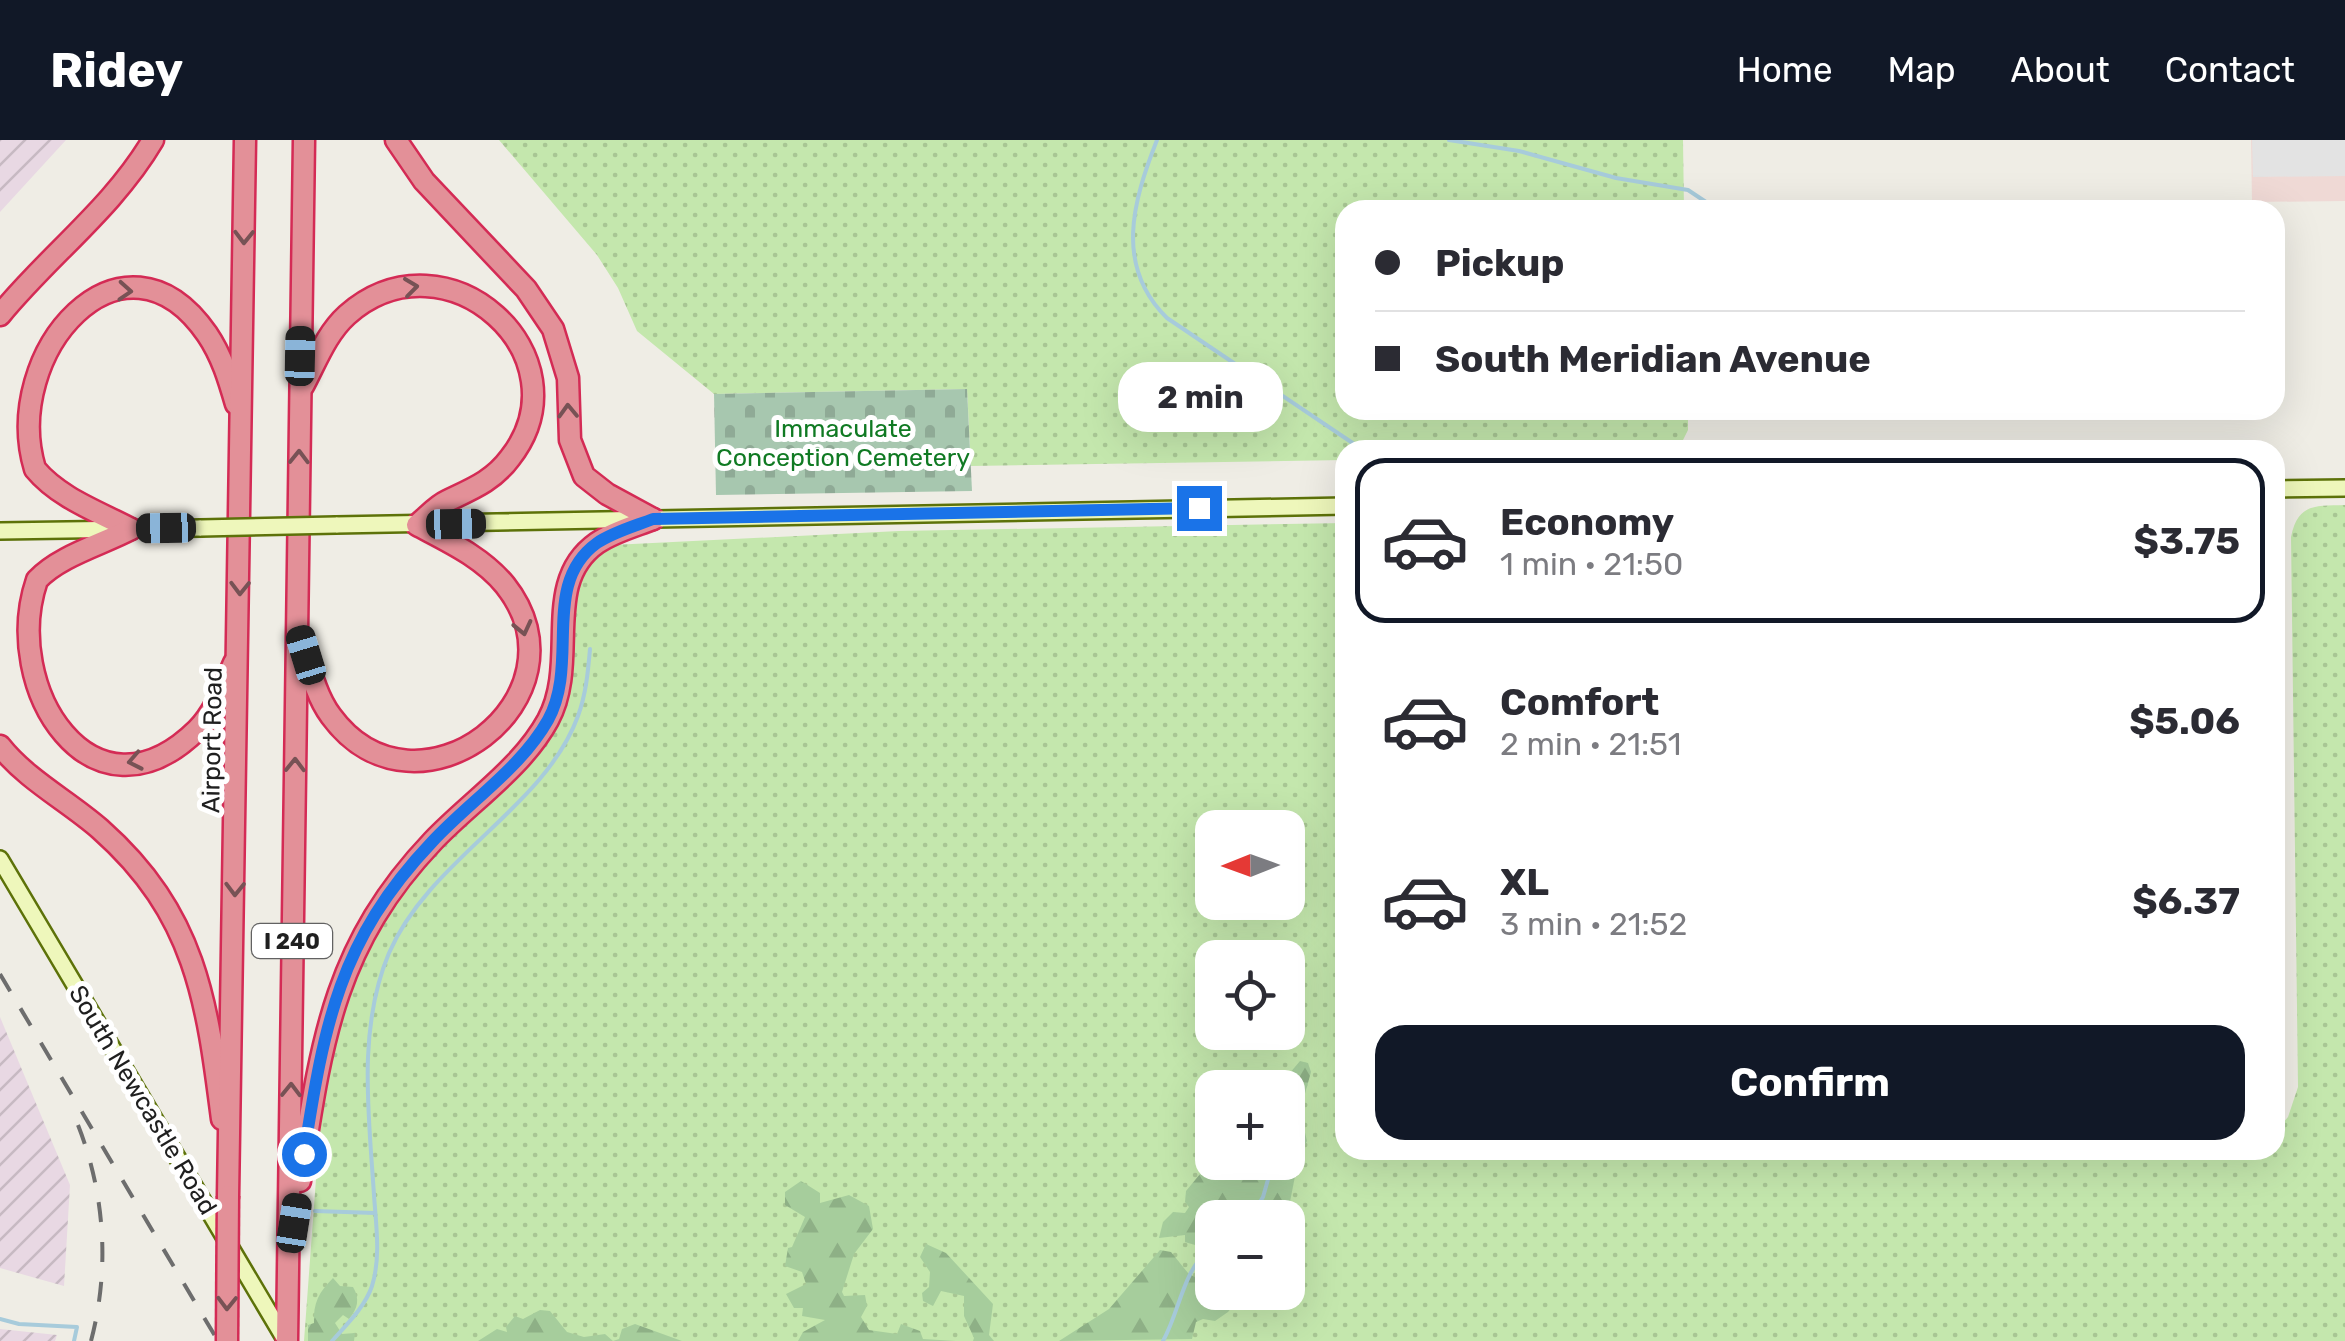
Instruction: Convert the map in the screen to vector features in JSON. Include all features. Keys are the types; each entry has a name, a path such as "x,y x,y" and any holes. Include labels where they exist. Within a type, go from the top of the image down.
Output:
{"highway":[{"path":"0,315 106,204 154,140"},
{"name":"Airport Road","path":"227,1341 245,140"},
{"name":"I 240","path":"287,1341 304,140"},
{"path":"396,140 424,181 526,290 553,329 568,378 570,440 584,476 607,494 653,519"},
{"path":"297,624 328,713 342,730 381,754 427,760 448,756 486,738 512,707 525,676 526,636 514,597 488,567 418,525 444,502 477,488 495,474 522,438 532,397 530,376 525,358 504,321 475,298 438,286 417,285 380,294 345,317 330,334 300,392"},
{"path":"48,316 82,295 109,289 133,289 175,304 206,332 217,351 242,420"},
{"path":"11,400 20,444 35,469 66,495 131,529"},
{"path":"288,1257 320,1050 338,988 362,935 406,871 522,755 546,723 563,671 564,601 573,567 600,541 653,519"},
{"path":"8,640 24,597 39,578 58,563 131,529"},
{"path":"44,738 78,760 130,764 156,756 179,745 200,728 239,652"},
{"path":"0,746 18,766 104,833 137,868 166,909 188,951 203,993 228,1149"}],"main road":[{"path":"2285,489 2345,488"},
{"path":"0,531 1335,506"},
{"name":"South Newcastle Road","path":"0,859 287,1341"}],"shaded area":[{"path":"0,140 66,140 0,212"},
{"path":"2251,140 2345,140 2345,201 2252,200"},
{"path":"2252,140 2345,140 2345,176 2253,177"},
{"path":"0,1017 70,1185 64,1286 0,1268"},
{"path":"0,1329 57,1335 55,1341 0,1341"}],"green space":[{"path":"499,140 1683,140 1684,200 1335,200 1335,420 1688,420 1688,430 1683,440 1335,440 1335,460 971,466 967,389 714,394 637,331 618,288 597,255"},
{"name":"Immaculate Conception Cemetery","path":"967,389 972,491 716,495 714,394"},
{"path":"2345,505 2345,1341 304,1341 320,1125 318,1095 361,952 407,880 541,744 570,597 584,564 612,545 899,531 1335,523 1335,1160 2285,1160 2285,1120 2298,1087 2291,537 2298,518 2309,509"},
{"path":"1300,1061 1308,1063 1311,1072 1305,1094 1305,1070 1292,1070"},
{"path":"1195,1180 1294,1180 1290,1200 1195,1200 1195,1245 1185,1242 1185,1235 1159,1238 1163,1222 1173,1212 1185,1213 1189,1207 1185,1202 1186,1191"},
{"path":"801,1181 820,1193 820,1203 849,1195 869,1206 873,1229 854,1254 842,1292 844,1296 865,1295 867,1306 861,1317 869,1330 897,1334 901,1324 920,1331 923,1339 956,1341 798,1341 803,1332 825,1320 802,1316 803,1308 794,1308 786,1294 806,1284 802,1272 785,1266 788,1248 792,1247 805,1217 785,1205 785,1192"},
{"path":"926,1244 946,1253 993,1304 989,1335 994,1341 973,1341 964,1316 964,1296 941,1291 933,1306 923,1301 930,1272 920,1257"},
{"path":"1160,1250 1171,1252 1195,1277 1195,1310 1230,1310 1215,1321 1196,1322 1192,1339 1059,1341 1109,1309"},
{"path":"333,1278 340,1286 353,1287 357,1296 349,1319 343,1315 335,1323 342,1334 355,1333 354,1341 308,1341 308,1325 314,1323 318,1298"},
{"path":"540,1310 550,1311 567,1332 584,1337 605,1334 613,1341 478,1341 497,1329 507,1332 506,1327 515,1316 523,1319"},
{"path":"635,1324 682,1341 613,1341 619,1339 622,1329"}],"waterway":[{"path":"1157,140 1141,186 1133,232 1134,255 1150,298 1167,318 1348,440"},
{"path":"1449,140 1519,151 1616,178 1688,190 1703,200"},
{"path":"332,1341 365,1301 375,1275 369,1042 372,1012 389,953 407,919 431,889 514,807 562,749 581,708 590,649"},
{"path":"1261,1200 1268,1180"},
{"path":"315,1211 375,1213"},
{"path":"1163,1341 1195,1265"},
{"path":"0,1319 19,1324 77,1327 74,1341"}],"railway":[{"path":"0,974 218,1341"},
{"path":"78,1125 94,1178 102,1232 101,1287 91,1341"}],"route":[{"path":"304,1154 320,1050 332,1005 362,935 406,871 522,755 546,723 560,690 563,671 567,582 573,567 600,541 653,519 1199,508"}]}
